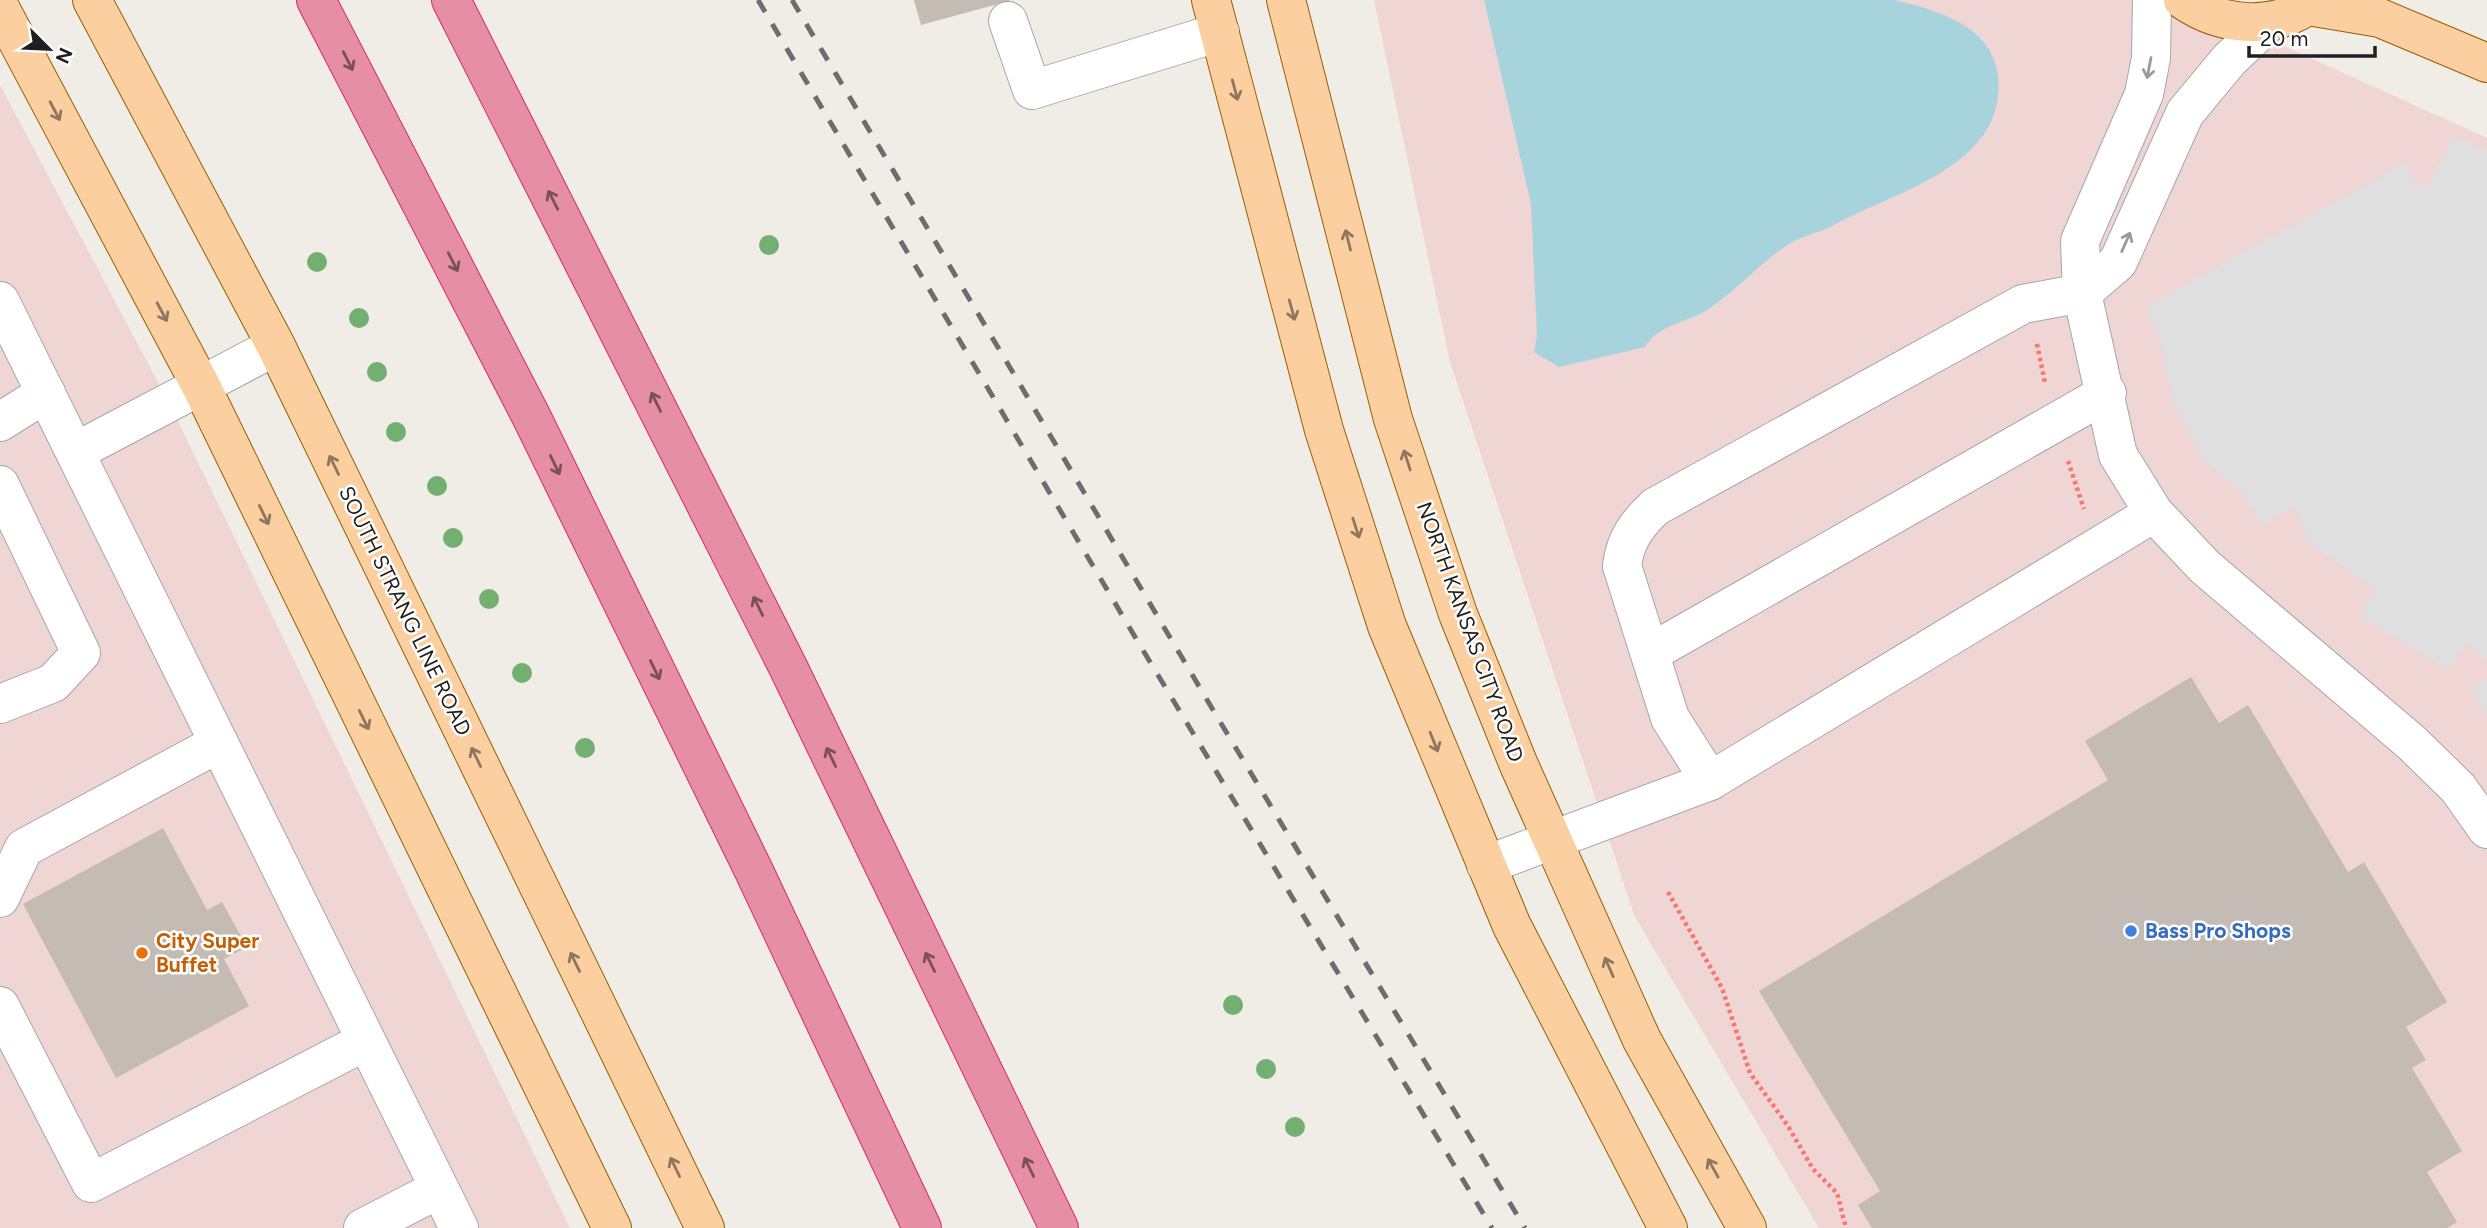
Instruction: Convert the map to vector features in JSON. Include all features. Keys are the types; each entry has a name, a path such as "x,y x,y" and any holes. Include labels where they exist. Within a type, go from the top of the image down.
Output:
{"highway":[{"path":"316,0 537,428 753,869 922,1228"},
{"path":"451,0 782,655 1059,1228"}],"main road":[{"name":"SOUTH STRANG LINE ROAD","path":"92,0 276,346 705,1228"},
{"name":"NORTH KANSAS CITY ROAD","path":"1286,0 1393,419 1458,614 1553,841 1642,1041 1747,1228"},
{"path":"2183,0 2202,13 2235,22 2270,21 2311,3 2380,18 2487,63"},
{"path":"0,8 201,386 612,1228"},
{"path":"1215,16 1324,430 1387,626 1518,938 1668,1228"}],"lane":[{"path":"2152,0 2151,58 2144,94 2080,240 2082,293 2107,393 2118,455 2154,513 2214,575 2412,743 2458,788 2487,829"},
{"path":"1008,21 1032,90 1215,16"},
{"path":"1710,781 1670,718 1622,566 1624,550 1637,524 1655,507 2023,304 2082,293 2118,262 2185,113 2229,60 2270,21"},
{"path":"0,301 459,1228"},
{"path":"75,452 276,346"},
{"path":"1650,653 2107,393"},
{"path":"0,422 46,394"},
{"path":"0,485 81,653 53,683 0,704"},
{"path":"1486,865 1710,781 2154,513"},
{"path":"0,898 24,848 219,743"},
{"path":"0,1006 91,1183 366,1041"},
{"path":"363,1228 439,1189"}],"path":[{"path":"2033,332 2041,355 2046,388"},
{"path":"2067,459 2087,518"},
{"path":"1668,892 1722,989 1750,1073 1788,1126 1813,1169 1837,1194 1846,1228"}],"shaded area":[{"path":"1374,0 2182,0 2487,138 2487,1228 1819,1228 1635,917 1450,362"},
{"path":"0,85 169,403 570,1228 0,1228"},
{"path":"2454,136 2487,151 2487,659 2468,644 2448,670 2360,616 2374,589 2310,543 2294,507 2261,525 2245,496 2202,457 2173,401 2158,334 2145,307 2405,163 2417,185 2428,185"},
{"path":"2487,679 2487,717 2472,689"}],"water":[{"path":"1484,0 1894,0 1925,8 1957,21 1983,41 1992,54 1997,70 1997,103 1987,130 1969,152 1944,170 1917,186 1829,228 1790,243 1707,310 1658,333 1645,347 1559,367 1534,352 1537,336 1531,204"}],"building":[{"path":"914,0 1009,0 1009,1 921,25"},
{"name":"Bass Pro Shops","path":"2191,677 2219,723 2248,705 2348,872 2364,862 2447,1002 2406,1027 2426,1060 2412,1068 2462,1151 2427,1172 2457,1222 2447,1228 1872,1228 1858,1205 1880,1191 1759,991 2108,780 2085,741"},
{"name":"City Super Buffet","path":"163,828 207,910 222,902 247,947 224,959 249,1006 116,1078 23,904"}],"railway":[{"path":"758,0 1141,647 1492,1228"},
{"path":"792,0 1219,720 1525,1228"}],"place":[{"name":"Bass Pro Shops","path":"2131,931"},
{"name":"City Super Buffet","path":"142,953"}]}
